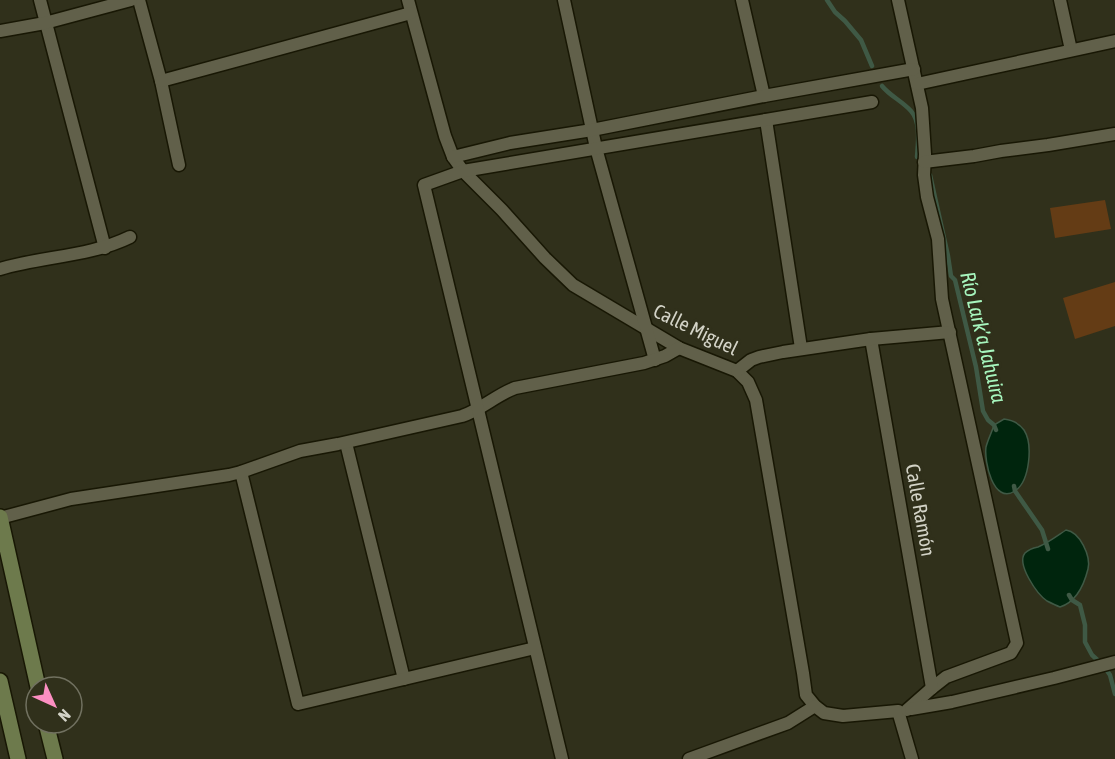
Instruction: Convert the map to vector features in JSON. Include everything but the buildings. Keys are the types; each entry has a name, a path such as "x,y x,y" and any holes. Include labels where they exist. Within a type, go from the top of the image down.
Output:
{"street":[{"path":"40,0 105,248"},
{"path":"0,31 45,23 130,0"},
{"path":"139,0 161,81 179,165"},
{"name":"Calle Miguel","path":"408,0 445,136 453,157 463,171 573,285 679,348 737,371 748,381 756,400 806,695 815,706"},
{"path":"565,0 596,148 655,360"},
{"path":"741,0 764,96"},
{"path":"898,0 922,108 924,175 938,239 942,299 1017,643 1011,653 946,677 903,710"},
{"path":"1060,0 1071,50"},
{"path":"161,81 411,14"},
{"path":"917,84 1115,41"},
{"path":"453,157 510,143 592,130 914,69"},
{"path":"562,759 424,185 463,171 872,102"},
{"path":"766,120 801,348"},
{"path":"924,162 1115,134"},
{"path":"0,269 26,262 86,253 130,237"},
{"path":"737,371 759,357 801,348 950,332"},
{"name":"Calle Ramón","path":"871,339 932,688"},
{"path":"35,675 0,518 71,499 241,472 300,451 346,443 462,416 478,410 497,396 515,388 655,360 679,348"},
{"path":"346,443 404,679"},
{"path":"241,472 298,704 535,648"},
{"path":"689,759 788,723 815,706 824,713 843,716 903,710 952,702 1115,662"},
{"path":"0,681 18,759"},
{"path":"903,710 912,759"},
{"path":"49,735 55,759"}],"shaded area":[{"path":"1105,200 1111,229 1055,238 1050,208"},
{"path":"1115,282 1115,326 1075,339 1063,298"},
{"path":"1004,419 1015,422 1024,430 1029,453 1024,479 1015,491 1007,494 1001,492 991,479 986,453 994,425"},
{"path":"1066,530 1076,535 1083,545 1088,558 1088,569 1079,592 1066,605 1060,607 1047,601 1038,592 1025,571 1023,558 1028,551 1045,544"}],"waterway":[{"name":"Río Lark’a Jahuira","path":"827,0 861,40 872,66"},
{"name":"Río Lark’a Jahuira","path":"882,86 914,116 918,133 917,157"},
{"name":"Río Lark’a Jahuira","path":"930,175 951,276 955,280 976,367 983,411 996,430"},
{"name":"Río Lark’a Jahuira","path":"1014,486 1015,491 1042,530 1048,549"},
{"name":"Río Lark’a Jahuira","path":"1069,595 1080,605 1085,625 1085,642 1092,655 1110,675 1115,694"}]}
